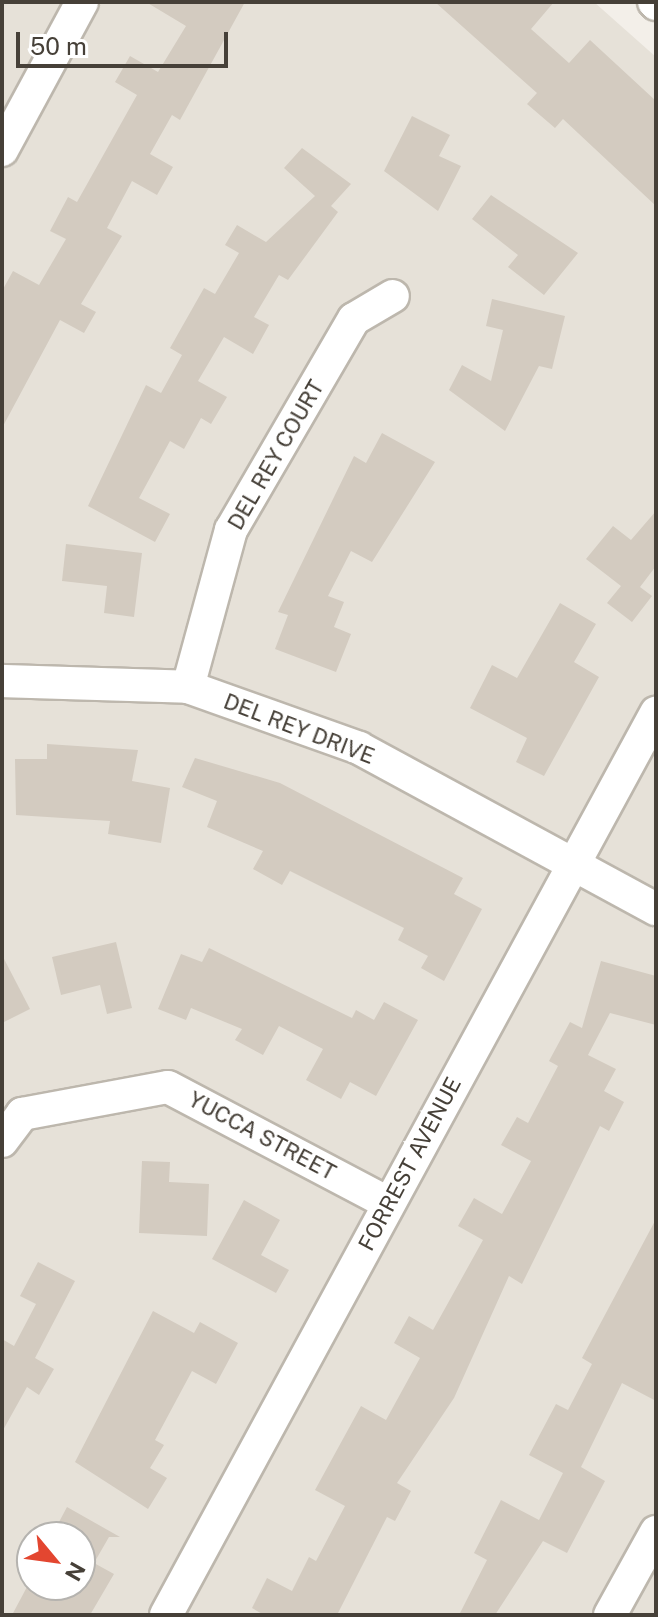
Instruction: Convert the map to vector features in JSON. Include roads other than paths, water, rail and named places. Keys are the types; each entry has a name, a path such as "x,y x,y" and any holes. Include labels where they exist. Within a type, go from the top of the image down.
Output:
{"street":[{"path":"2,150 82,2"},
{"name":"DEL REY COURT","path":"188,687 231,530 354,319 393,296"},
{"name":"DEL REY DRIVE","path":"2,681 188,687 359,748 571,866 656,909"},
{"name":"FORREST AVENUE","path":"166,1615 656,713"},
{"name":"YUCCA STREET","path":"2,1141 22,1114 168,1087 388,1203"},
{"path":"610,1615 656,1532"}]}
